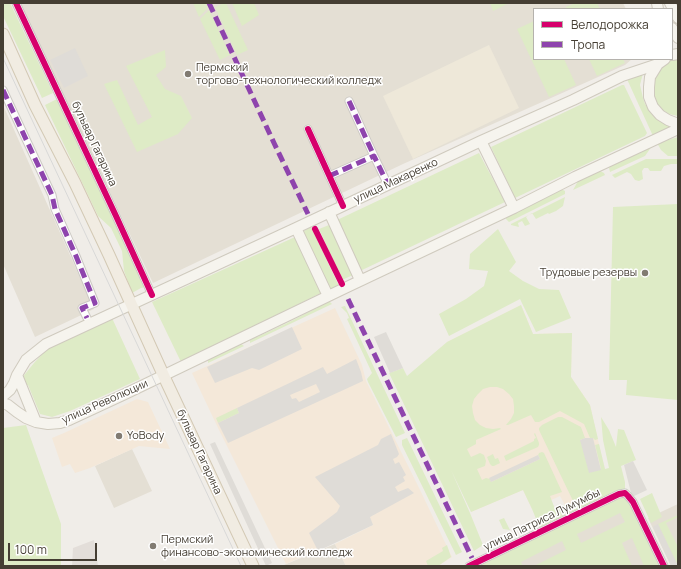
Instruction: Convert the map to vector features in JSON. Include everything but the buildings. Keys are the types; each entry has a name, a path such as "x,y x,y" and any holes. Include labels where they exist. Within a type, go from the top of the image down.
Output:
{"main road":[{"path":"673,9 678,18"},
{"name":"бульвар Гагарина","path":"3,34 35,105 75,183 109,255 163,376 253,566"},
{"name":"улица Макаренко","path":"131,305 481,140 658,60"},
{"path":"658,60 650,77 650,97 653,106 660,114 668,120 678,124"},
{"path":"163,376 360,280 514,208 574,177 678,129"},
{"path":"658,139 678,135"},
{"path":"481,140 514,208"},
{"path":"329,212 360,280"},
{"path":"296,228 328,296"},
{"path":"3,396 10,390 26,360 46,344 131,305"},
{"path":"17,375 36,422"},
{"name":"улица Революции","path":"3,403 26,418 36,422 48,424 60,423 163,376"}],"street":[{"name":"бульвар Гагарина","path":"16,3 152,295"},
{"path":"3,90 52,195 54,209 76,256 95,303 82,308 87,318"},
{"path":"349,101 388,185"},
{"path":"308,129 343,206"},
{"path":"329,176 374,156"},
{"name":"улица Патриса Лумумбы","path":"469,566 619,494 625,493 633,502 664,566"}],"shaded area":[{"path":"20,3 623,3 626,8 533,8 533,60 631,60 625,65 403,164 153,283"},
{"path":"489,45 519,108 413,159 383,96"},
{"path":"75,48 88,76 64,88 50,60"},
{"path":"3,105 94,309 35,337 3,264"},
{"path":"521,305 533,334 572,333 571,377 590,405 606,475 582,500 566,507 560,496 532,509 523,490 471,512 447,342"},
{"path":"335,308 362,365 366,381 452,557 438,566 346,566 335,544 373,525 369,517 378,513 368,517 372,525 286,564 192,373"},
{"path":"292,327 302,349 259,370 252,368 215,383 207,367"},
{"path":"386,332 403,368 390,373 374,337"},
{"path":"356,359 363,381 228,443 218,423 239,413 237,408 323,367 327,374","holes":["316,384 320,392 299,402 296,398 292,399 290,395"]},
{"path":"137,399 148,402 170,449 139,446 90,468 75,473 70,464 62,467 52,438"},
{"path":"391,434 399,454 393,459 395,464 399,462 406,475 403,477 405,481 395,487 398,492 408,488 414,493 370,517 373,525 318,551 309,533 337,512 340,506 315,477 378,445 381,439"},
{"path":"585,438 593,438 601,470 589,473 580,440"},
{"path":"215,442 272,563 266,566 210,444"},
{"path":"132,449 152,491 114,508 95,466"},
{"path":"538,455 540,459 491,482 489,478"},
{"path":"633,461 647,490 632,497 624,465"},
{"path":"678,504 678,566 671,566 648,518"},
{"path":"627,508 653,566 505,566"},
{"path":"658,524 678,566 671,566 653,527"},
{"path":"94,540 98,566 72,566 73,548"},
{"path":"335,544 346,566 284,565"}],"green space":[{"path":"3,3 10,3 53,93 42,98 3,16"},
{"path":"193,3 206,3 208,8 199,17"},
{"path":"226,3 248,50 237,55 215,7"},
{"path":"232,3 254,3 259,15 242,26"},
{"path":"490,3 509,3 493,11"},
{"path":"575,3 597,3 600,8 566,8"},
{"path":"209,10 230,55 220,60 200,19"},
{"path":"533,21 533,60 564,60 576,85 549,97 517,29"},
{"path":"165,50 166,67 156,75 165,89 181,96 192,118 178,134 137,152 104,84 117,80 138,125 152,117 126,66"},
{"path":"678,56 678,116 669,114 660,108 654,99 652,78 663,62 673,60 673,58"},
{"path":"589,60 624,60 625,63 597,76"},
{"path":"643,73 640,85 645,104 653,115 659,120 674,126 653,136 626,77"},
{"path":"624,85 647,133 645,136 515,198 491,147"},
{"path":"57,99 145,287 132,293 124,271 122,251 111,228 98,216 45,105"},
{"path":"678,137 678,156 668,156 661,150 657,143"},
{"path":"652,146 645,156 610,172 610,166"},
{"path":"479,153 505,202 360,271 335,221"},
{"path":"646,159 678,159 678,164 664,166 661,171 650,171 648,168 644,168 642,171 643,179 639,181 635,180 631,174 627,172 615,178 612,175"},
{"path":"600,171 605,175 573,190 578,181"},
{"path":"561,189 565,191 565,194 509,222 506,219 506,215"},
{"path":"565,197 563,206 556,211 536,219 532,213"},
{"name":"Трудовые резервы","path":"678,204 678,400 626,395 627,380 609,380 613,207"},
{"path":"529,215 526,217 530,224 525,226 522,221 518,223 519,227 511,225 511,224"},
{"path":"329,225 353,275 342,280 319,229"},
{"path":"311,227 339,286 329,291 302,232"},
{"path":"498,229 516,262 509,271 523,281 539,289 559,290 571,318 536,332 520,299 449,336 439,314 466,299 484,286 488,271 469,269 470,254"},
{"path":"295,237 323,292 181,362 152,302"},
{"path":"327,301 332,304 250,343 250,339 256,335 257,337 285,324 317,308 317,306"},
{"path":"521,305 533,334 572,333 571,377 590,405 598,439 595,440 590,438 584,424 560,411 539,422 535,422 531,415 506,425 514,413 513,399 503,389 490,387 483,389 474,399 472,406 473,413 475,420 480,425 486,428 501,429 476,440 476,444 467,449 471,457 480,453 484,455 486,461 485,466 477,469 482,480 486,478 490,479 491,482 540,459 538,455 539,453 544,453 562,492 550,496 555,509 565,505 566,507 574,503 539,428 558,417 562,417 581,427 585,438 580,440 601,469 595,445 599,444 605,469 609,468 603,440 601,417 609,430 616,447 618,429 624,430 636,460 621,466 625,482 625,493 664,566 644,566 632,538 622,543 632,566 534,566 566,550 562,541 521,562 523,566 476,566 541,531 523,490 471,512 451,470 483,545 474,551 389,373 403,368 407,376 447,342","holes":["620,513 625,522 581,543 577,534"]},
{"path":"345,306 405,433 396,437 368,382 367,379 372,373 347,319 349,318 347,313 341,307"},
{"path":"112,318 140,379 70,411 52,417 40,414 28,385 25,385 21,379 48,348"},
{"path":"240,343 244,346 208,363 208,358"},
{"path":"237,408 239,413 218,423 216,418"},
{"path":"26,425 61,524 61,566 3,566 3,428"},
{"path":"535,433 539,443 538,447 506,461 504,456 534,441 536,438"},
{"path":"407,438 462,552 456,555 402,445 402,440"},
{"path":"493,454 495,459 498,458 500,463 492,466 487,457"},
{"path":"652,493 662,517 651,523 640,499"},
{"path":"678,515 678,517 666,523 678,547 678,566 658,524"},
{"path":"504,518 510,530 503,529 499,520"},
{"path":"447,545 451,557 438,566 428,566 426,561 443,551 442,548"}],"tram line":[{"path":"3,58 241,566"}],"marked path":[{"path":"209,3 308,214"},
{"path":"3,90 52,195 55,209 95,303 82,308 87,318"},
{"path":"349,101 374,156"},
{"path":"329,176 374,156 388,185"},
{"path":"348,299 472,558"}],"cycle path":[{"path":"16,3 152,295"},
{"path":"308,129 343,206"},
{"path":"315,229 342,284"},
{"path":"469,566 619,494 625,493 633,502 664,566"}],"place":[{"name":"Пермский торгово-технологический колледж","path":"188,74"},
{"name":"Трудовые резервы","path":"645,273"},
{"name":"YoBody","path":"119,436"},
{"name":"Пермский финансово-экономический колледж","path":"153,546"}]}
